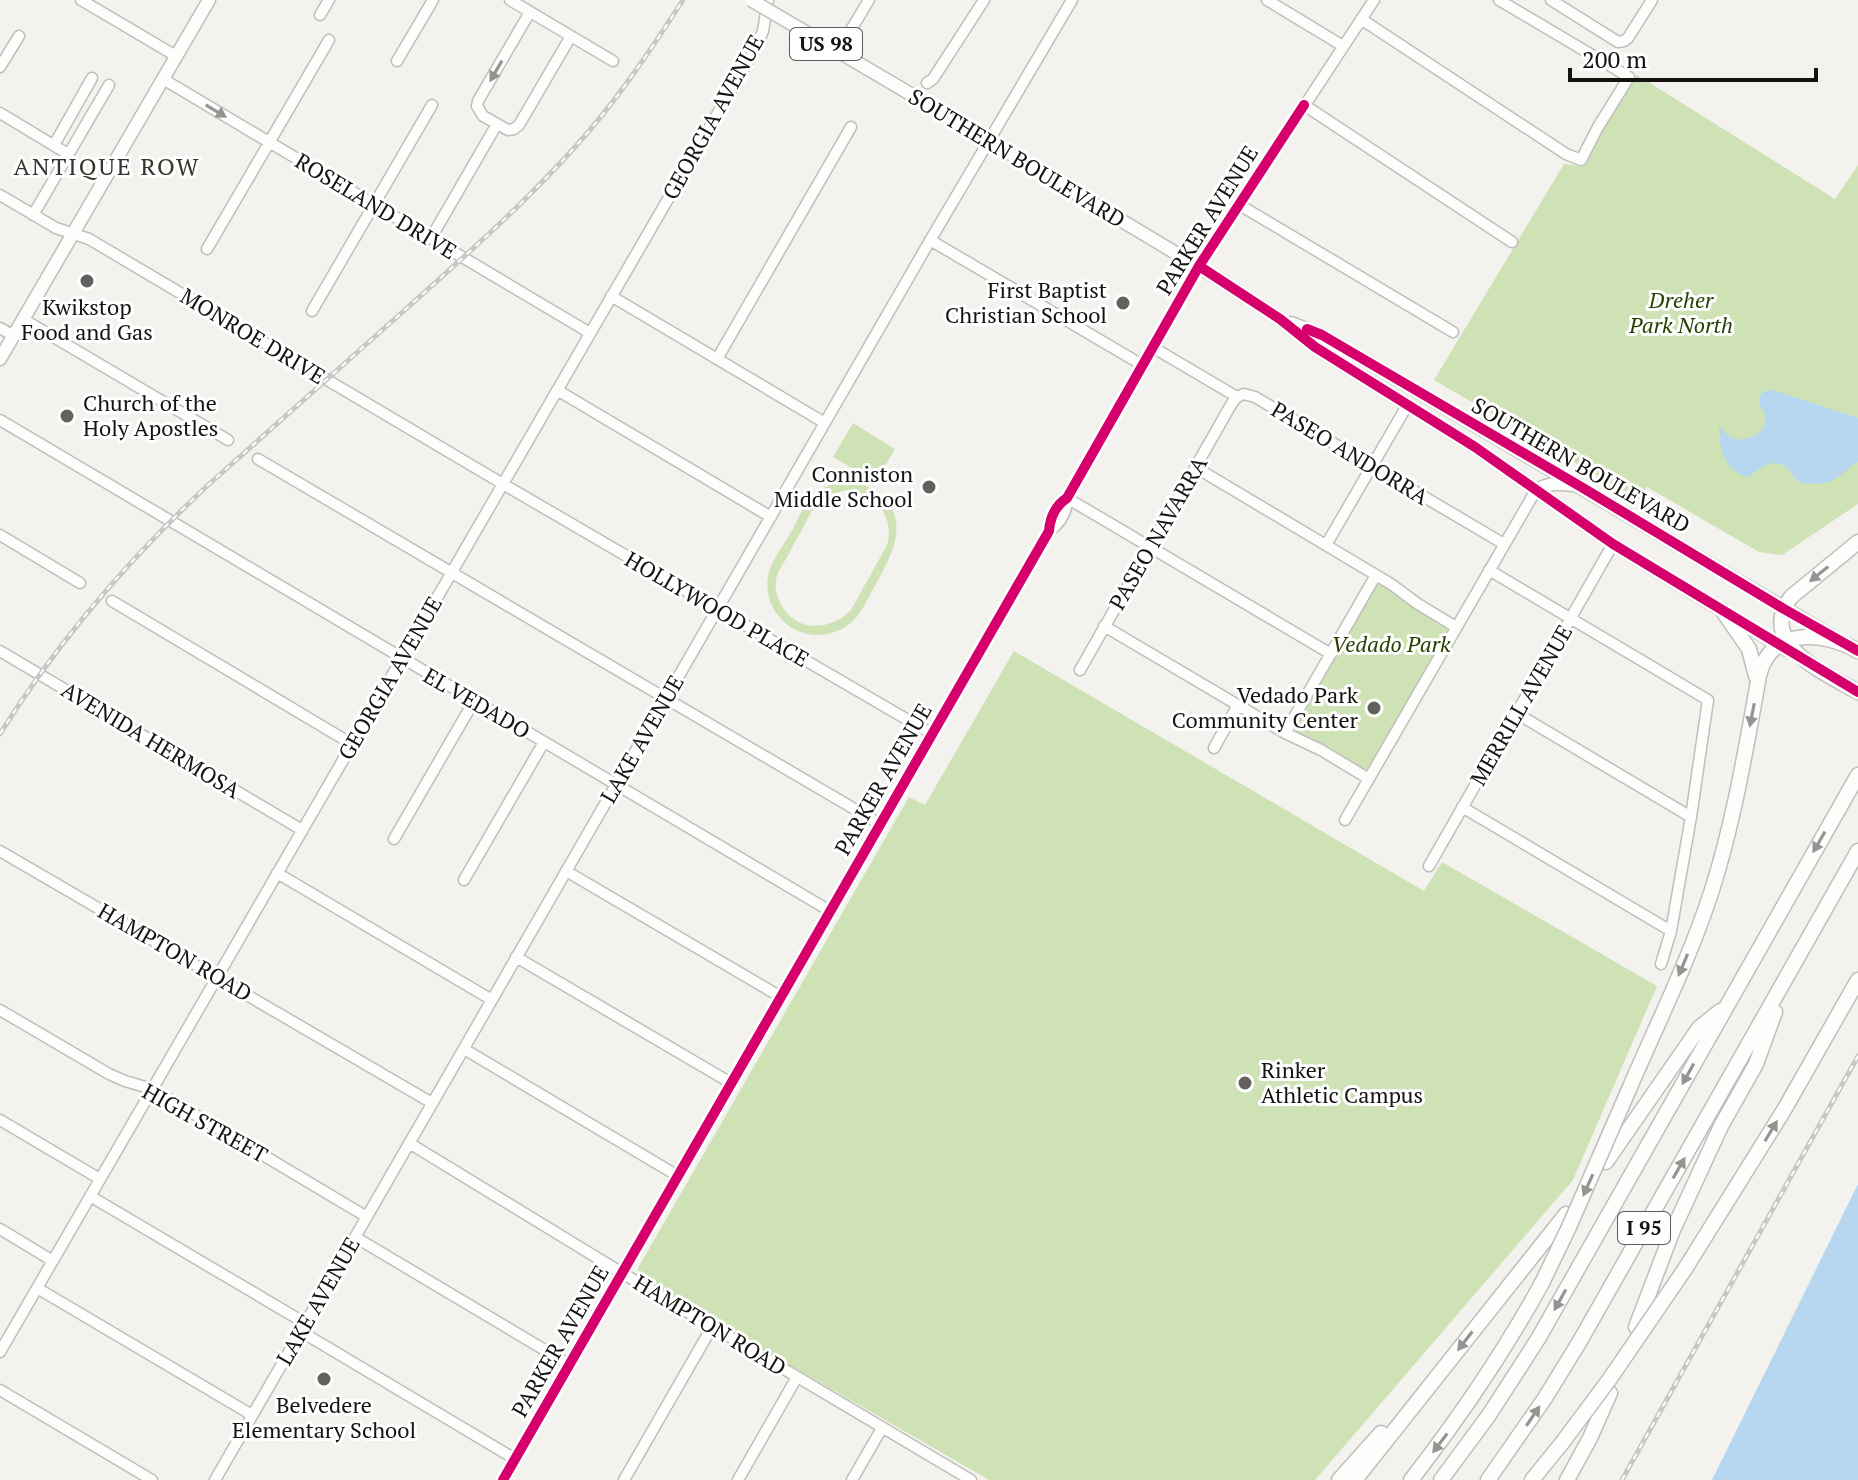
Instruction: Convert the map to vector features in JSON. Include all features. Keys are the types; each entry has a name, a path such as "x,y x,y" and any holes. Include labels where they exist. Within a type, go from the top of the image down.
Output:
{"highway":[{"path":"1858,542 1788,600 1782,627 1782,642 1800,658 1858,692"},
{"path":"1722,610 1749,649 1757,685"},
{"path":"1411,1480 1476,1392 1542,1283 1630,1087 1712,891 1731,819 1764,660 1782,642 1798,637 1844,643"},
{"name":"SOUTHERN BOULEVARD","path":"1844,643 1858,651"},
{"name":"I 95","path":"1441,1480 1489,1415 1538,1339 1858,775"},
{"name":"I 95","path":"1488,1480 1569,1360 1858,851"},
{"path":"1636,1327 1673,1230 1721,1126 1756,1064 1791,970"},
{"path":"1532,1480 1609,1380 1685,1269 1776,1124 1858,980"},
{"path":"1606,1162 1699,1028 1726,1006"},
{"path":"1355,1480 1566,1214"},
{"path":"1339,1480 1430,1385"},
{"path":"1567,1480 1610,1393"}],"main road":[{"path":"0,359 209,0"},
{"name":"SOUTHERN BOULEVARD","path":"751,0 1199,266 1280,319 1315,347 1498,463 1613,544 1722,610 1782,642"},
{"name":"SOUTHERN BOULEVARD","path":"1280,319 1322,335 1844,643"},
{"path":"1408,404 1456,414"},
{"path":"1498,463 1512,464 1533,477 1542,476 1548,469"},
{"path":"1536,490 1547,484 1562,483 1583,488"}],"street":[{"path":"81,0 176,56"},
{"path":"320,15 329,0"},
{"path":"397,61 433,0"},
{"path":"510,0 613,61"},
{"name":"GEORGIA AVENUE","path":"2,1344 755,49 763,31 768,0"},
{"path":"846,38 869,0"},
{"path":"927,83 933,79 984,0"},
{"name":"LAKE AVENUE","path":"215,1480 930,240 1072,0"},
{"path":"1267,0 1343,46"},
{"name":"PARKER AVENUE","path":"503,1480 1049,531 1050,520 1059,504 1067,498 1199,266 1374,0"},
{"path":"1361,19 1566,154 1581,160 1629,77 1499,0"},
{"path":"1551,0 1618,42 1628,38 1652,0"},
{"path":"530,12 478,101 479,112 497,124 508,130 519,125 571,36"},
{"path":"0,67 19,36"},
{"path":"207,249 329,40"},
{"path":"54,145 92,78"},
{"name":"ROSELAND DRIVE","path":"163,79 590,333"},
{"path":"33,215 109,85"},
{"path":"312,311 432,105"},
{"path":"1304,105 1512,242"},
{"path":"0,113 68,154"},
{"path":"431,238 497,124"},
{"path":"717,359 851,127"},
{"name":"MONROE DRIVE","path":"0,195 56,228 89,239 503,484"},
{"path":"1238,204 1453,332"},
{"path":"930,240 1144,366"},
{"path":"611,296 825,423"},
{"path":"23,319 228,440"},
{"path":"0,328 14,336"},
{"name":"PASEO ANDORRA","path":"1154,348 1237,397 1244,394 1255,397 1504,544"},
{"path":"557,390 771,517"},
{"name":"PASEO NAVARRA","path":"1080,670 1237,397"},
{"path":"1326,545 1408,404"},
{"name":"EL VEDADO","path":"0,420 830,911"},
{"path":"258,459 880,824"},
{"path":"1195,467 1376,575 1456,627"},
{"name":"HOLLYWOOD PLACE","path":"503,484 932,734"},
{"path":"1345,820 1536,490"},
{"path":"1067,498 1331,654"},
{"path":"0,535 80,583"},
{"name":"MERRILL AVENUE","path":"1429,866 1613,544"},
{"path":"1489,570 1708,700 1671,931 1661,964"},
{"path":"1285,733 1376,575"},
{"path":"112,601 352,744"},
{"path":"1104,626 1369,779"},
{"name":"AVENIDA HERMOSA","path":"0,651 302,830"},
{"path":"394,839 474,701"},
{"path":"1214,748 1238,705"},
{"path":"1516,713 1691,817"},
{"path":"464,880 544,742"},
{"path":"1462,807 1671,931"},
{"name":"HAMPTON ROAD","path":"0,851 432,1103"},
{"path":"566,871 781,997"},
{"path":"277,873 492,1000"},
{"path":"516,957 731,1083"},
{"name":"HIGH STREET","path":"0,1010 109,1074 152,1089 367,1217"},
{"path":"464,1049 678,1176"},
{"path":"0,1120 100,1179"},
{"name":"HAMPTON ROAD","path":"409,1143 968,1479"},
{"path":"90,1196 515,1459"},
{"path":"0,1229 53,1261"},
{"path":"355,1237 570,1365"},
{"path":"37,1288 252,1415"},
{"path":"624,1480 712,1327"},
{"path":"738,1480 797,1377"},
{"path":"0,1390 152,1480"},
{"path":"852,1480 882,1428"}],"green space":[{"name":"Dreher Park North","path":"1637,75 1835,199 1858,165 1858,504 1782,555 1759,552 1647,487 1639,500 1434,380 1564,164 1579,166"},
{"path":"853,423 895,449 875,482 833,457"},
{"path":"851,481 865,486 888,503 896,525 893,548 853,621 830,634 803,633 786,624 774,610 768,593 768,575 804,507 816,492","holes":["846,490 874,501 885,516 889,534 887,545 851,610 832,623 812,626 802,623 785,611 779,600 776,592 778,572 816,505"]},
{"name":"Vedado Park","path":"1381,583 1447,628 1448,632 1365,770 1322,743 1297,736 1294,731 1376,585"},
{"name":"Rinker Athletic Campus","path":"1014,651 1424,891 1442,862 1657,986 1573,1180 1315,1480 989,1480 639,1278 638,1268 909,797 925,805"}],"water":[{"path":"1773,390 1858,418 1858,462 1835,479 1818,484 1800,483 1786,467 1775,463 1758,469 1748,477 1733,469 1724,456 1719,424 1733,438 1745,439 1756,435 1765,421 1759,398 1764,391"},
{"path":"1858,1184 1858,1480 1712,1480"}],"railway":[{"path":"0,734 70,634 149,543 207,486 514,210 590,130 683,0"},
{"path":"1622,1480 1858,1056"}],"cycle path":[{"path":"503,1480 1049,531 1054,512 1067,498 1199,266 1304,105"},
{"path":"1199,266 1280,319 1315,347 1475,447 1613,544 1858,692"},
{"path":"1307,329 1858,651"}],"place":[{"name":"Kwikstop Food and Gas","path":"87,281"},
{"name":"First Baptist Christian School","path":"1123,303"},
{"name":"Church of the Holy Apostles","path":"67,416"},
{"name":"Conniston Middle School","path":"929,487"},
{"name":"Vedado Park Community Center","path":"1374,708"},
{"name":"Rinker Athletic Campus","path":"1245,1083"},
{"name":"Belvedere Elementary School","path":"324,1379"}],"district":[{"name":"ANTIQUE ROW","path":"107,167"}]}
